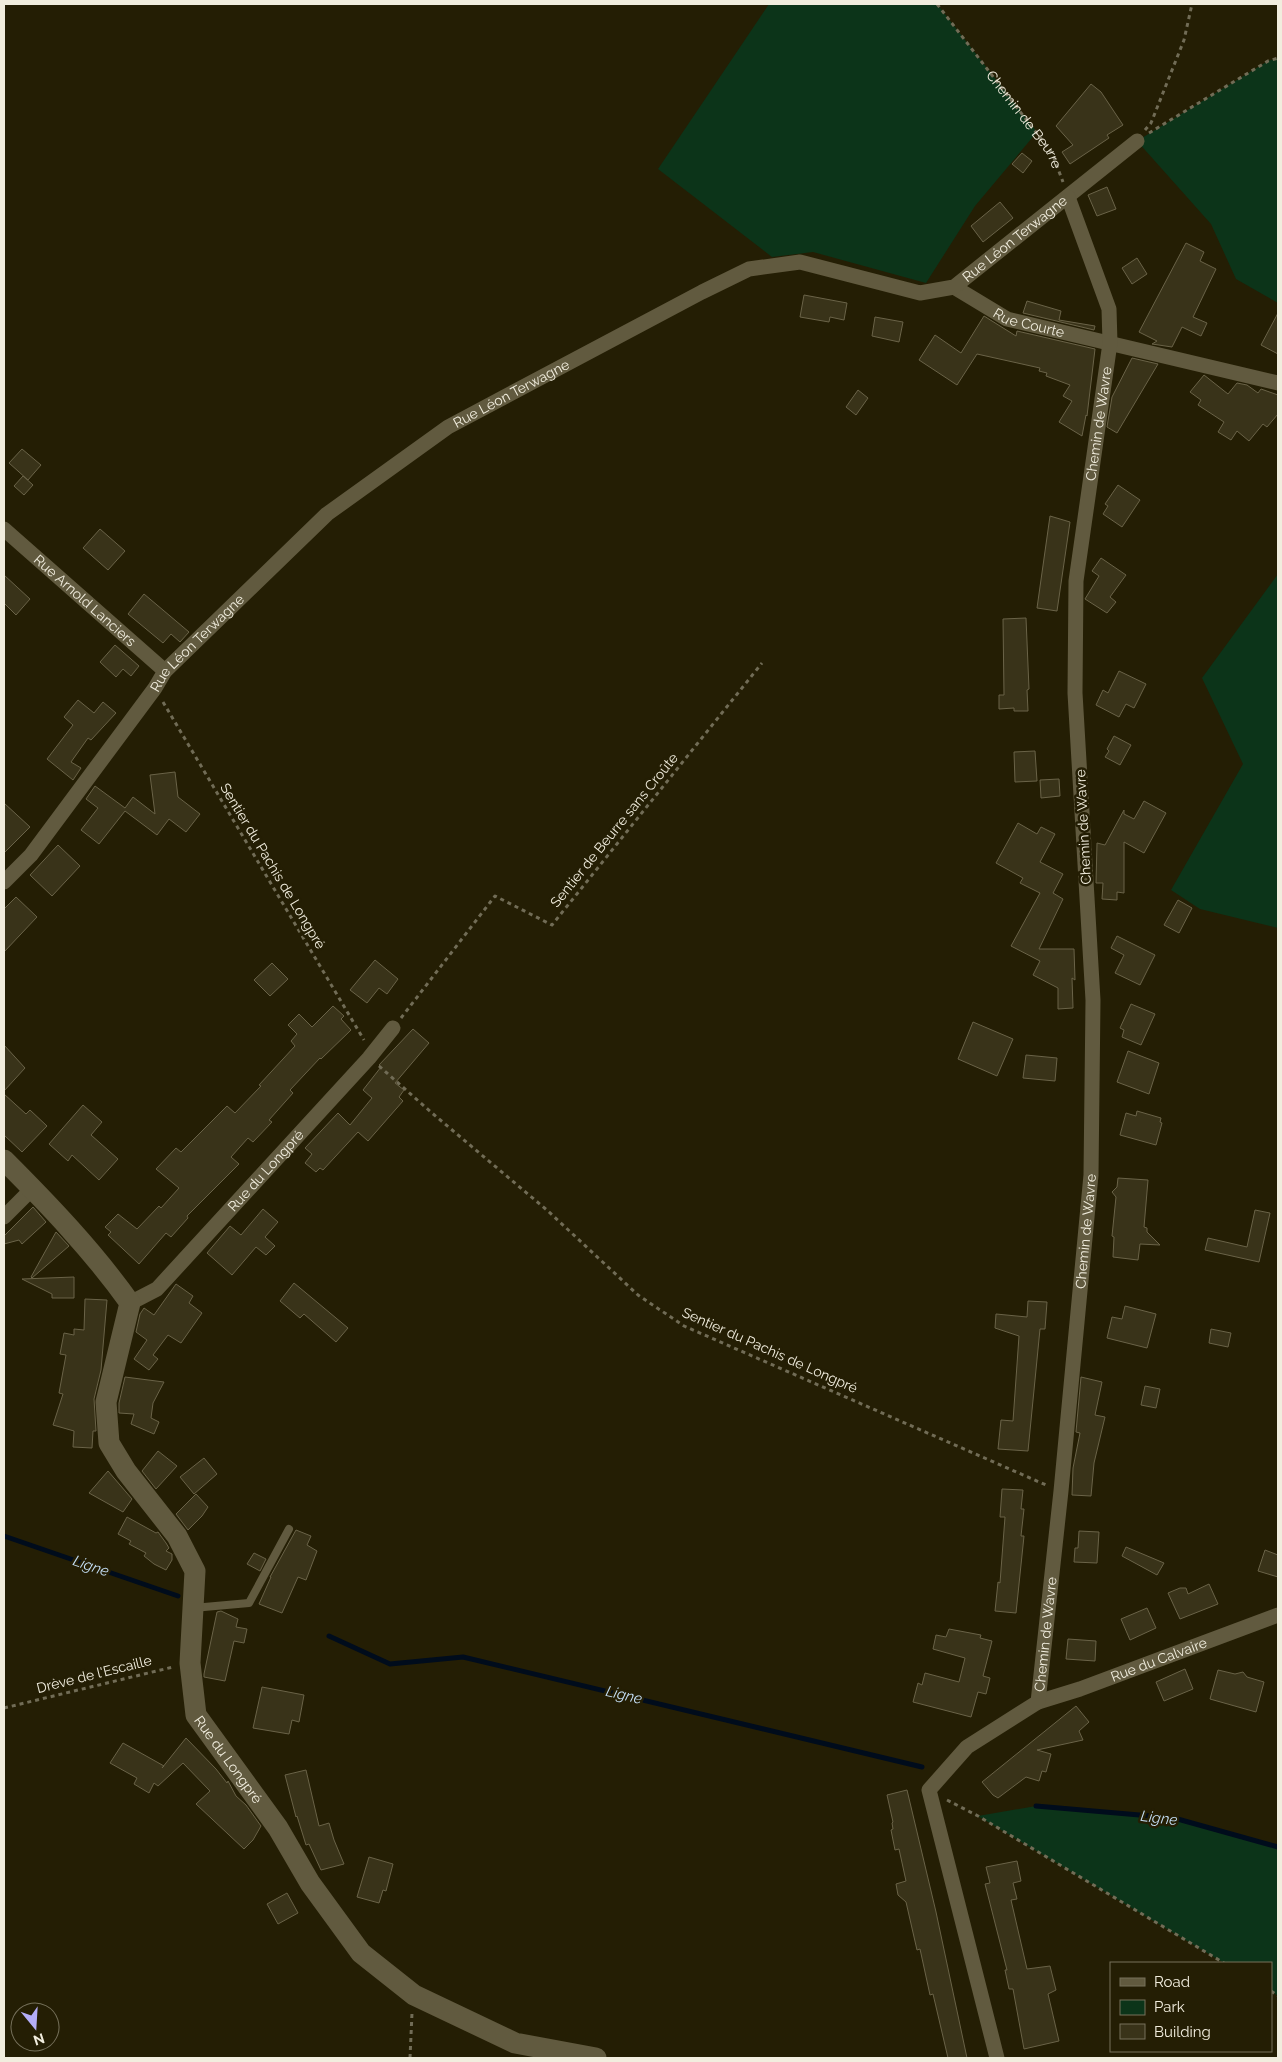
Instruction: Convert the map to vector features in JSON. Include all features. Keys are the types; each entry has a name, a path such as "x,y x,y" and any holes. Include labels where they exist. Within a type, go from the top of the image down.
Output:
{"street":[{"name":"Rue Léon Terwagne","path":"4,882 30,855 155,688 165,671 327,514 448,427 749,269 800,262 920,293 954,287 1137,141"},
{"path":"1068,197 1109,309 1110,343 1278,382"},
{"name":"Rue Courte","path":"954,287 1007,319 1110,343"},
{"name":"Chemin de Wavre","path":"929,1790 967,1747 1038,1702 1061,1491 1091,1175 1093,1000 1075,693 1076,581 1110,343"},
{"name":"Rue Arnold Lanciers","path":"4,529 165,671"},
{"name":"Rue du Longpré","path":"393,1028 371,1056 157,1289 130,1303 106,1402 109,1443 126,1471 177,1536 195,1571 190,1663 196,1714 278,1828 310,1883 361,1953 414,1995 515,2043 596,2058"},
{"path":"4,1160 33,1188 106,1270 130,1303"},
{"path":"4,1217 33,1188"},
{"name":"Rue du Calvaire","path":"1038,1702 1080,1689 1278,1615"},
{"path":"929,1790 997,2058"}],"lane":[{"path":"193,1608 249,1603 290,1529"}],"path":[{"name":"Chemin de Beurre","path":"937,4 1052,153 1068,197"},
{"path":"1137,141 1151,123 1180,49 1192,4"},
{"path":"1137,141 1268,61 1278,58"},
{"name":"Sentier de Beurre sans Croûte","path":"393,1028 495,896 552,925 762,663"},
{"name":"Sentier du Pachis de Longpré","path":"155,688 371,1056 432,1113 548,1211 638,1295 684,1326 1061,1491"},
{"name":"Drève de l'Escaille","path":"4,1708 190,1663"},
{"path":"929,1790 978,1816 1222,1962"},
{"path":"410,2058 410,2028 414,1995"}],"green space":[{"path":"769,4 937,4 1037,132 975,206 926,283 813,252 772,257 658,169"},
{"path":"1278,58 1278,303 1236,279 1211,224 1137,141 1268,61"},
{"path":"1278,574 1278,928 1200,909 1171,890 1243,764 1202,678"},
{"path":"1036,1806 1174,1818 1278,1847 1278,1996 1272,1992 1272,1962 1222,1962 978,1816"}],"building":[{"path":"1091,84 1101,92 1123,125 1107,135 1109,138 1070,164 1062,152 1073,145 1056,126"},
{"path":"1022,153 1032,161 1023,173 1012,164"},
{"path":"1107,187 1116,209 1097,216 1088,195"},
{"path":"1000,202 1013,218 983,242 971,226"},
{"path":"1186,243 1204,252 1200,261 1216,269 1193,317 1207,323 1201,336 1182,327 1172,347 1152,344 1157,341 1139,332"},
{"path":"1137,258 1147,274 1132,284 1122,268"},
{"path":"804,295 847,303 844,320 830,317 829,322 800,317"},
{"path":"1027,301 1061,311 1059,320 1095,326 1094,330 1023,313"},
{"path":"1278,313 1278,354 1261,345"},
{"path":"984,316 1016,336 1017,331 1095,349 1087,416 1082,436 1059,422 1072,401 1063,396 1070,385 1046,376 1047,373 1039,371 1040,368 977,354 957,385 919,360 935,335 961,353"},
{"path":"875,317 903,322 899,342 872,336"},
{"path":"1132,358 1158,364 1117,433 1107,427 1112,397"},
{"path":"1204,375 1228,394 1237,383 1247,385 1258,393 1261,389 1278,395 1278,414 1267,427 1263,424 1249,441 1237,431 1231,440 1218,432 1224,422 1198,405 1201,400 1190,392"},
{"path":"858,390 868,398 856,415 846,407"},
{"path":"22,449 41,465 28,480 9,463"},
{"path":"23,476 33,485 24,495 14,486"},
{"path":"1118,485 1140,500 1122,527 1103,514 1108,506 1105,504"},
{"path":"1050,516 1070,522 1057,611 1037,608"},
{"path":"100,529 125,551 108,570 83,548"},
{"path":"1101,558 1126,575 1110,597 1116,602 1107,613 1085,599 1099,576 1092,571"},
{"path":"4,575 30,599 16,615 4,603"},
{"path":"144,594 189,632 180,642 171,634 163,643 128,614"},
{"path":"1026,618 1028,711 1014,711 1014,708 999,709 999,695 1004,695 1003,619"},
{"path":"115,645 139,666 131,676 123,669 116,677 100,662"},
{"path":"1119,671 1146,684 1134,708 1126,704 1119,717 1096,705 1103,690 1108,693"},
{"path":"78,700 94,713 103,702 116,713 91,740 88,738 71,762 81,768 73,780 47,759 73,725 64,717"},
{"path":"1114,736 1131,745 1120,765 1105,757"},
{"path":"1035,751 1037,781 1015,782 1014,752"},
{"path":"175,772 178,797 200,814 186,832 169,819 157,835 125,811 99,844 81,830 98,808 86,799 95,786 125,808 133,797 155,814 150,775"},
{"path":"1059,779 1060,796 1041,798 1040,780"},
{"path":"1144,801 1166,813 1144,853 1124,842 1124,893 1117,892 1117,900 1102,899 1103,883 1096,883 1097,843 1105,845 1124,810 1124,814 1134,819"},
{"path":"4,803 30,827 4,853"},
{"path":"1018,823 1037,834 1041,827 1055,834 1040,862 1063,874 1053,893 1063,899 1039,949 1074,949 1075,980 1072,978 1073,1008 1058,1009 1058,988 1033,975 1040,961 1011,946 1040,893 1020,883 1023,878 996,863"},
{"path":"58,845 80,866 52,896 30,875"},
{"path":"16,897 37,917 4,952 4,909"},
{"path":"1178,900 1192,908 1179,933 1164,925"},
{"path":"1117,936 1155,955 1140,985 1115,973 1124,955 1111,948"},
{"path":"375,960 398,979 387,994 379,988 367,1003 350,990"},
{"path":"272,963 288,979 270,996 254,980"},
{"path":"1131,1004 1155,1014 1141,1045 1122,1037 1124,1030 1120,1028"},
{"path":"333,1006 344,1016 341,1019 351,1030 320,1058 290,1090 293,1093 269,1120 272,1122 253,1142 248,1138 231,1157 239,1164 187,1216 188,1218 171,1237 166,1233 139,1264 108,1235 111,1232 105,1227 118,1214 137,1229 159,1206 161,1208 179,1188 156,1169 176,1148 181,1152 227,1106 235,1113 261,1086 259,1085 295,1046 291,1041 297,1034 288,1025 299,1014 312,1027"},
{"path":"973,1022 1013,1039 997,1076 958,1059"},
{"path":"413,1029 429,1043 395,1083 404,1090 399,1097 403,1101 368,1141 358,1132 323,1170 320,1168 316,1172 305,1163 312,1154 305,1148 338,1113 350,1125 372,1098 363,1090 381,1067 379,1065"},
{"path":"4,1045 25,1068 4,1091"},
{"path":"1128,1051 1159,1063 1149,1094 1117,1082"},
{"path":"1026,1055 1057,1058 1055,1081 1023,1078"},
{"path":"4,1094 26,1114 30,1110 47,1126 22,1152 4,1135"},
{"path":"83,1105 102,1122 91,1135 118,1159 99,1180 72,1155 68,1161 49,1144"},
{"path":"1137,1111 1161,1118 1160,1122 1162,1123 1156,1145 1120,1135 1126,1113 1136,1116"},
{"path":"1118,1178 1148,1180 1144,1227 1147,1228 1147,1232 1160,1245 1140,1244 1138,1260 1113,1257 1114,1237 1112,1236 1116,1197 1112,1192 1117,1187"},
{"path":"33,1207 46,1222 22,1244 19,1240 4,1244 4,1236"},
{"path":"263,1209 278,1222 265,1237 275,1246 266,1255 256,1247 232,1275 207,1253 230,1226 241,1235"},
{"path":"1255,1210 1270,1213 1259,1262 1205,1250 1208,1238 1247,1247"},
{"path":"56,1232 69,1246 32,1278 31,1277"},
{"path":"74,1277 74,1298 52,1298 52,1294 22,1279"},
{"path":"294,1283 348,1328 336,1342 304,1314 300,1318 280,1301"},
{"path":"176,1284 193,1296 189,1303 202,1313 181,1343 168,1335 153,1355 158,1359 149,1370 134,1359 147,1340 136,1332 140,1314 144,1308 154,1315"},
{"path":"85,1299 107,1300 101,1370 94,1399 96,1431 93,1431 92,1448 73,1447 74,1431 53,1425 63,1394 59,1393 66,1355 60,1354 64,1333 74,1335 74,1329 84,1330"},
{"path":"1028,1301 1047,1302 1045,1329 1040,1329 1028,1451 998,1449 1001,1420 1013,1421 1019,1336 995,1328 996,1314 1027,1317"},
{"path":"1125,1306 1156,1314 1147,1348 1107,1338 1112,1317 1122,1319"},
{"path":"1211,1329 1231,1333 1228,1347 1209,1343"},
{"path":"125,1377 164,1382 153,1403 151,1418 159,1422 154,1434 131,1424 134,1414 119,1413 119,1403"},
{"path":"1081,1377 1102,1382 1095,1415 1105,1417 1094,1463 1091,1496 1072,1495 1073,1468 1080,1433 1076,1432"},
{"path":"1145,1386 1160,1389 1156,1408 1141,1405"},
{"path":"158,1451 177,1466 156,1489 142,1471"},
{"path":"204,1458 217,1474 194,1494 180,1477"},
{"path":"108,1471 132,1499 123,1512 89,1493"},
{"path":"1002,1489 1023,1490 1021,1509 1024,1509 1021,1536 1024,1536 1016,1613 995,1611 998,1582 1000,1583 1005,1517 1000,1517"},
{"path":"196,1494 208,1507 188,1530 176,1514"},
{"path":"127,1517 156,1533 158,1532 169,1548 166,1551 172,1554 172,1560 166,1570 154,1564 144,1556 146,1553 129,1544 131,1541 118,1534"},
{"path":"296,1530 311,1536 307,1545 317,1551 306,1580 298,1577 282,1613 259,1604 270,1577"},
{"path":"1079,1531 1099,1532 1097,1563 1074,1562 1075,1548 1078,1548"},
{"path":"1126,1547 1164,1563 1157,1575 1122,1556"},
{"path":"1265,1550 1278,1555 1278,1577 1258,1571"},
{"path":"254,1553 266,1559 260,1571 247,1564"},
{"path":"1209,1584 1218,1604 1180,1619 1168,1593 1180,1588 1186,1588 1188,1594"},
{"path":"1147,1608 1156,1628 1130,1640 1121,1619"},
{"path":"221,1611 238,1619 236,1627 247,1629 244,1643 234,1641 225,1681 204,1677 217,1612"},
{"path":"949,1629 981,1635 980,1638 992,1641 983,1676 990,1678 986,1694 978,1692 971,1717 913,1702 918,1683 922,1685 925,1673 959,1682 965,1658 933,1649 936,1635 946,1637"},
{"path":"1068,1639 1096,1641 1095,1661 1066,1659"},
{"path":"1185,1669 1193,1689 1164,1701 1156,1682"},
{"path":"1218,1670 1235,1674 1243,1672 1247,1677 1264,1682 1256,1712 1210,1699"},
{"path":"262,1687 304,1695 299,1722 292,1720 289,1734 253,1728"},
{"path":"1076,1706 1089,1722 1079,1731 1083,1740 1037,1750 1051,1754 1046,1772 1042,1771 1039,1781 1026,1777 998,1798 993,1795 982,1782"},
{"path":"186,1738 227,1783 228,1781 236,1796 246,1805 261,1826 253,1840 244,1849 196,1804 210,1791 183,1763 158,1786 154,1783 149,1793 134,1784 137,1778 110,1763 123,1743 164,1766"},
{"path":"306,1770 319,1826 329,1823 344,1864 321,1870 309,1844 306,1845 296,1817 285,1775"},
{"path":"907,1790 936,1912 967,2058 948,2058 933,1994 930,1995 920,1949 917,1950 906,1902 898,1895 896,1884 906,1881 899,1849 895,1850 891,1830 893,1829 893,1822 887,1795"},
{"path":"369,1857 393,1864 386,1891 383,1890 379,1903 357,1897"},
{"path":"1017,1861 1021,1881 1013,1883 1017,1899 1011,1900 1027,1969 1050,1966 1056,1990 1048,1994 1059,2041 1024,2049 1013,1989 1009,1989 1005,1970 1007,1970 985,1884 990,1883 986,1867"},
{"path":"287,1893 298,1913 278,1924 267,1904"}],"waterway":[{"name":"Ligne","path":"4,1536 178,1596"},
{"name":"Ligne","path":"329,1636 390,1664 463,1657 922,1767"},
{"name":"Ligne","path":"1036,1806 1174,1818 1278,1847"}]}
